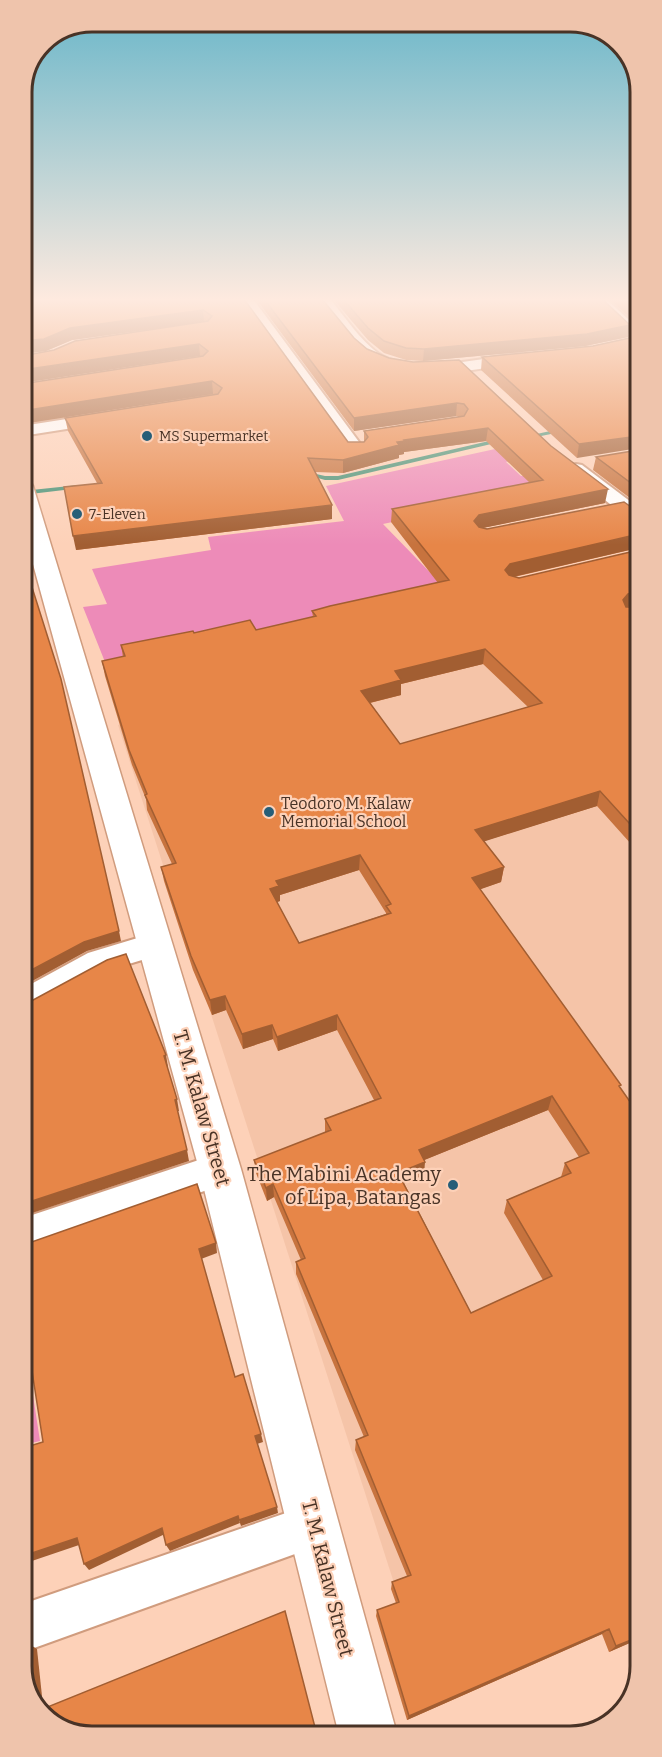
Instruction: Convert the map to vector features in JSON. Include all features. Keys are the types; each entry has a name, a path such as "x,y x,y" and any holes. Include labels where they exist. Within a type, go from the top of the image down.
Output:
{"street":[{"path":"308,381 352,445 369,435"},
{"path":"32,429 123,415"},
{"path":"594,462 568,463 630,510"},
{"path":"601,511 630,512"},
{"name":"T. M. Kalaw Street","path":"32,532 220,1169 366,1726"},
{"path":"32,999 99,962 154,945"},
{"path":"32,1233 220,1169"},
{"path":"32,1625 315,1525"}],"shaded area":[{"path":"532,441 548,454 506,462 521,476 527,475 544,490 383,524 451,594 105,662 83,607 107,604 92,569 211,550 208,537 344,521 326,486"},
{"name":"The Mabini Academy of Lipa, Batangas","path":"496,632 630,760 630,1643 609,1652 553,1513 394,1583 118,725"},
{"path":"32,1389 40,1441 32,1443"}],"building":[{"path":"41,381 304,381 348,442 364,442 368,437 364,431 464,416 468,409 464,404 457,403 354,418 326,381 481,381 551,446 608,489 479,515 474,521 479,527 487,529 624,502 630,506 630,536 510,564 505,570 509,575 519,578 630,552 630,593 623,600 626,607 630,607 630,824 600,791 475,830 504,867 472,878 621,1085 619,1086 630,1102 630,1640 616,1646 609,1629 409,1716 377,1610 399,1602 392,1582 411,1575 356,1440 368,1435 296,1262 305,1258 273,1184 266,1188 254,1160 331,1130 325,1119 381,1098 337,1015 277,1037 272,1025 242,1034 225,996 210,1000 191,956 161,867 176,863 145,795 147,794 129,750 102,661 125,656 121,645 193,631 194,633 250,620 256,630 316,616 312,611 330,606 449,580 392,509 543,480 488,428 404,440 397,442 399,445 343,460 308,458 332,505 73,536 64,487 102,483 65,418 218,394 222,388 212,381 32,409 32,382","holes":["485,649 542,703 400,744 361,691 401,680 395,671","360,855 391,904 386,906 391,913 299,943 270,889 279,886 276,881","552,1096 589,1153 565,1163 571,1173 507,1200 552,1276 471,1313 398,1173 425,1162 419,1150"]},
{"path":"509,381 630,381 630,437 579,444"},
{"path":"630,451 630,482 596,457"},
{"path":"32,587 61,679 119,931 84,942 32,970"},
{"path":"126,954 166,1055 164,1056 177,1099 175,1100 187,1150 32,1201 32,1001 107,960"},
{"path":"197,1184 216,1243 199,1249 235,1377 243,1374 261,1434 255,1436 277,1507 239,1520 238,1516 166,1545 162,1528 84,1564 77,1538 32,1553 32,1445 43,1442 32,1371 32,1242"},
{"path":"285,1611 315,1725 87,1725 68,1721 48,1707"}],"waterway":[{"path":"526,437 564,430"},
{"path":"303,473 325,478 338,478 502,440"},
{"path":"32,492 79,487"}],"place":[{"name":"MS Supermarket","path":"147,436"},
{"name":"7-Eleven","path":"77,514"},
{"name":"Teodoro M. Kalaw Memorial School","path":"269,812"},
{"name":"The Mabini Academy of Lipa, Batangas","path":"453,1185"}]}
